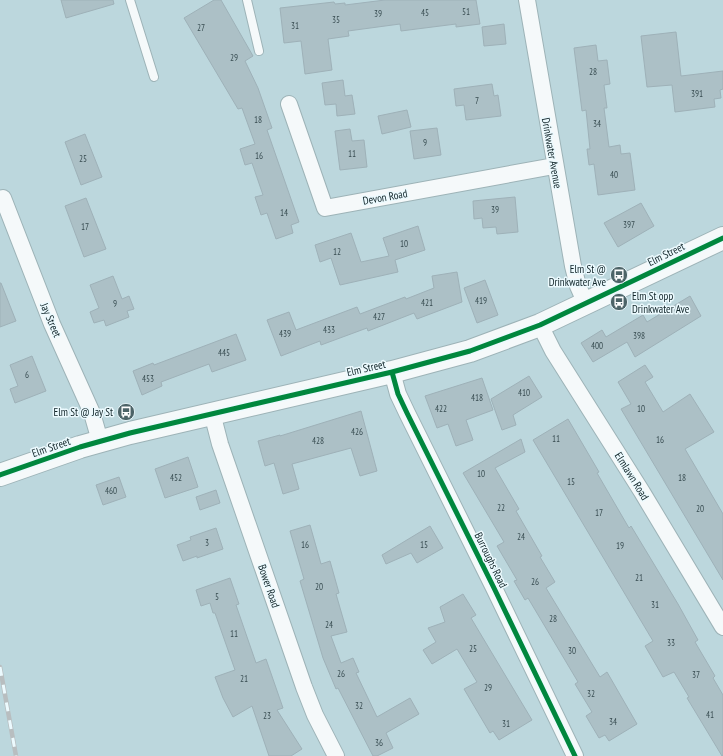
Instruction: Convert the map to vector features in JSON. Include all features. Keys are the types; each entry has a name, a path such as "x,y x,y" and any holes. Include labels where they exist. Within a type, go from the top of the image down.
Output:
{"main road":[{"name":"Elm Street","path":"0,475 100,441 212,413 392,372 470,351 540,325 723,238"}],"street":[{"name":"Drinkwater Avenue","path":"526,0 554,166 574,271 578,286 586,304"},
{"name":"Devon Road","path":"289,104 325,208 554,166"},
{"name":"Jay Street","path":"2,198 52,324 92,414 100,441"},
{"name":"Elmlawn Road","path":"540,325 552,351 646,497 723,627"},
{"name":"Burroughs Road","path":"392,372 398,394 407,413 575,756"},
{"name":"Bower Road","path":"212,413 220,444 304,687 315,716 336,756"}],"lane":[{"path":"130,0 154,77"},
{"path":"247,0 259,51"}],"building":[{"path":"61,0 113,0 114,4 66,18"},
{"path":"214,0 221,0 253,56 245,61 258,88 272,128 267,130 299,222 291,225 293,233 276,239 267,213 261,215 255,197 263,195 252,163 245,165 240,149 255,144 242,108 238,109 184,18"},
{"path":"385,0 476,0 480,24 456,27 456,24 401,31 400,24 348,31 349,36 328,39 332,70 305,74 301,41 284,43 280,8 334,2 335,4 345,3 345,5"},
{"path":"504,24 506,44 484,46 482,27"},
{"path":"676,32 681,76 723,71 723,89 720,90 721,98 714,99 715,107 675,112 672,85 647,87 641,36"},
{"path":"596,45 598,61 607,60 610,84 604,85 607,108 604,108 609,147 620,145 621,154 630,153 635,190 598,195 594,164 589,165 587,149 590,149 586,110 582,111 574,48"},
{"path":"343,80 345,96 352,95 355,114 337,116 336,104 325,105 322,83"},
{"path":"492,84 494,96 498,95 501,116 466,120 464,105 456,106 454,89"},
{"path":"407,110 411,127 382,134 378,116"},
{"path":"437,128 441,155 414,159 410,131"},
{"path":"350,129 352,141 364,140 367,167 340,170 335,131"},
{"path":"85,134 102,177 81,185 65,142"},
{"path":"515,197 518,232 497,234 496,227 483,228 482,218 474,219 473,201"},
{"path":"86,198 106,249 84,257 65,206"},
{"path":"641,203 654,226 618,247 604,223"},
{"path":"418,226 425,250 395,260 398,272 340,285 331,258 320,262 315,245 351,233 361,262 389,256 383,238"},
{"path":"457,272 462,302 417,319 414,313 368,331 367,328 321,345 320,341 281,356 267,320 289,312 296,330 357,307 360,314 434,288 432,276"},
{"path":"113,276 122,299 129,296 134,309 127,311 129,317 106,326 104,320 94,323 90,312 99,308 90,285"},
{"path":"485,280 498,315 477,323 464,288"},
{"path":"0,283 16,321 0,327"},
{"path":"690,296 701,316 635,357 627,342 593,362 581,343 602,330 606,337 643,315 647,322"},
{"path":"236,334 246,360 212,372 209,364 161,382 162,386 142,395 133,371 153,363 154,365"},
{"path":"32,356 46,391 15,403 10,389 18,386 10,365"},
{"path":"645,365 653,377 645,382 663,412 690,394 714,432 685,449 723,514 723,580 621,409 631,404 618,382"},
{"path":"529,376 542,397 513,415 516,425 502,430 491,399"},
{"path":"482,378 493,410 466,420 473,440 456,446 448,424 437,428 425,396"},
{"path":"361,411 377,471 360,476 351,448 292,464 299,489 283,494 274,463 265,466 258,441 280,436"},
{"path":"568,419 629,528 631,526 678,604 698,640 695,642 715,676 713,678 723,695 723,756 687,698 689,697 674,672 663,677 645,646 653,641 533,440"},
{"path":"521,439 525,452 495,468 519,509 516,511 555,582 546,588 600,677 607,672 637,724 609,741 605,735 599,738 586,716 592,712 575,684 578,682 528,598 525,600 514,581 517,580 497,546 504,542 463,473"},
{"path":"188,457 198,487 165,498 155,469"},
{"path":"119,477 126,497 103,505 96,485"},
{"path":"216,490 220,503 200,510 196,497"},
{"path":"310,525 321,564 330,561 339,593 336,594 347,632 331,636 341,663 353,658 359,672 356,673 377,717 410,698 419,714 386,733 393,748 377,756 373,756 338,688 336,689 323,658 300,581 304,579 290,531"},
{"path":"430,526 443,548 417,563 411,553 386,564 382,555"},
{"path":"216,528 223,549 183,561 177,545 191,540 190,537"},
{"path":"230,578 239,604 236,605 256,663 266,659 283,708 277,710 302,749 291,756 269,756 252,706 233,717 223,698 215,677 235,670 215,613 213,613 210,603 201,606 196,590"},
{"path":"463,594 476,615 471,618 532,720 499,740 493,731 490,733 464,689 477,682 457,649 432,664 423,650 436,642 428,628 445,622 440,607"}],"railway":[{"path":"0,667 16,756"}],"cycle path":[{"path":"0,475 80,447 130,433 392,372 470,351 540,325 723,238"},
{"path":"392,372 398,394 407,413 575,756"}],"place":[{"name":"Elm St @ Drinkwater Ave","path":"619,275"},
{"name":"Elm St opp Drinkwater Ave","path":"619,302"},
{"name":"Elm St @ Jay St","path":"126,412"}]}
